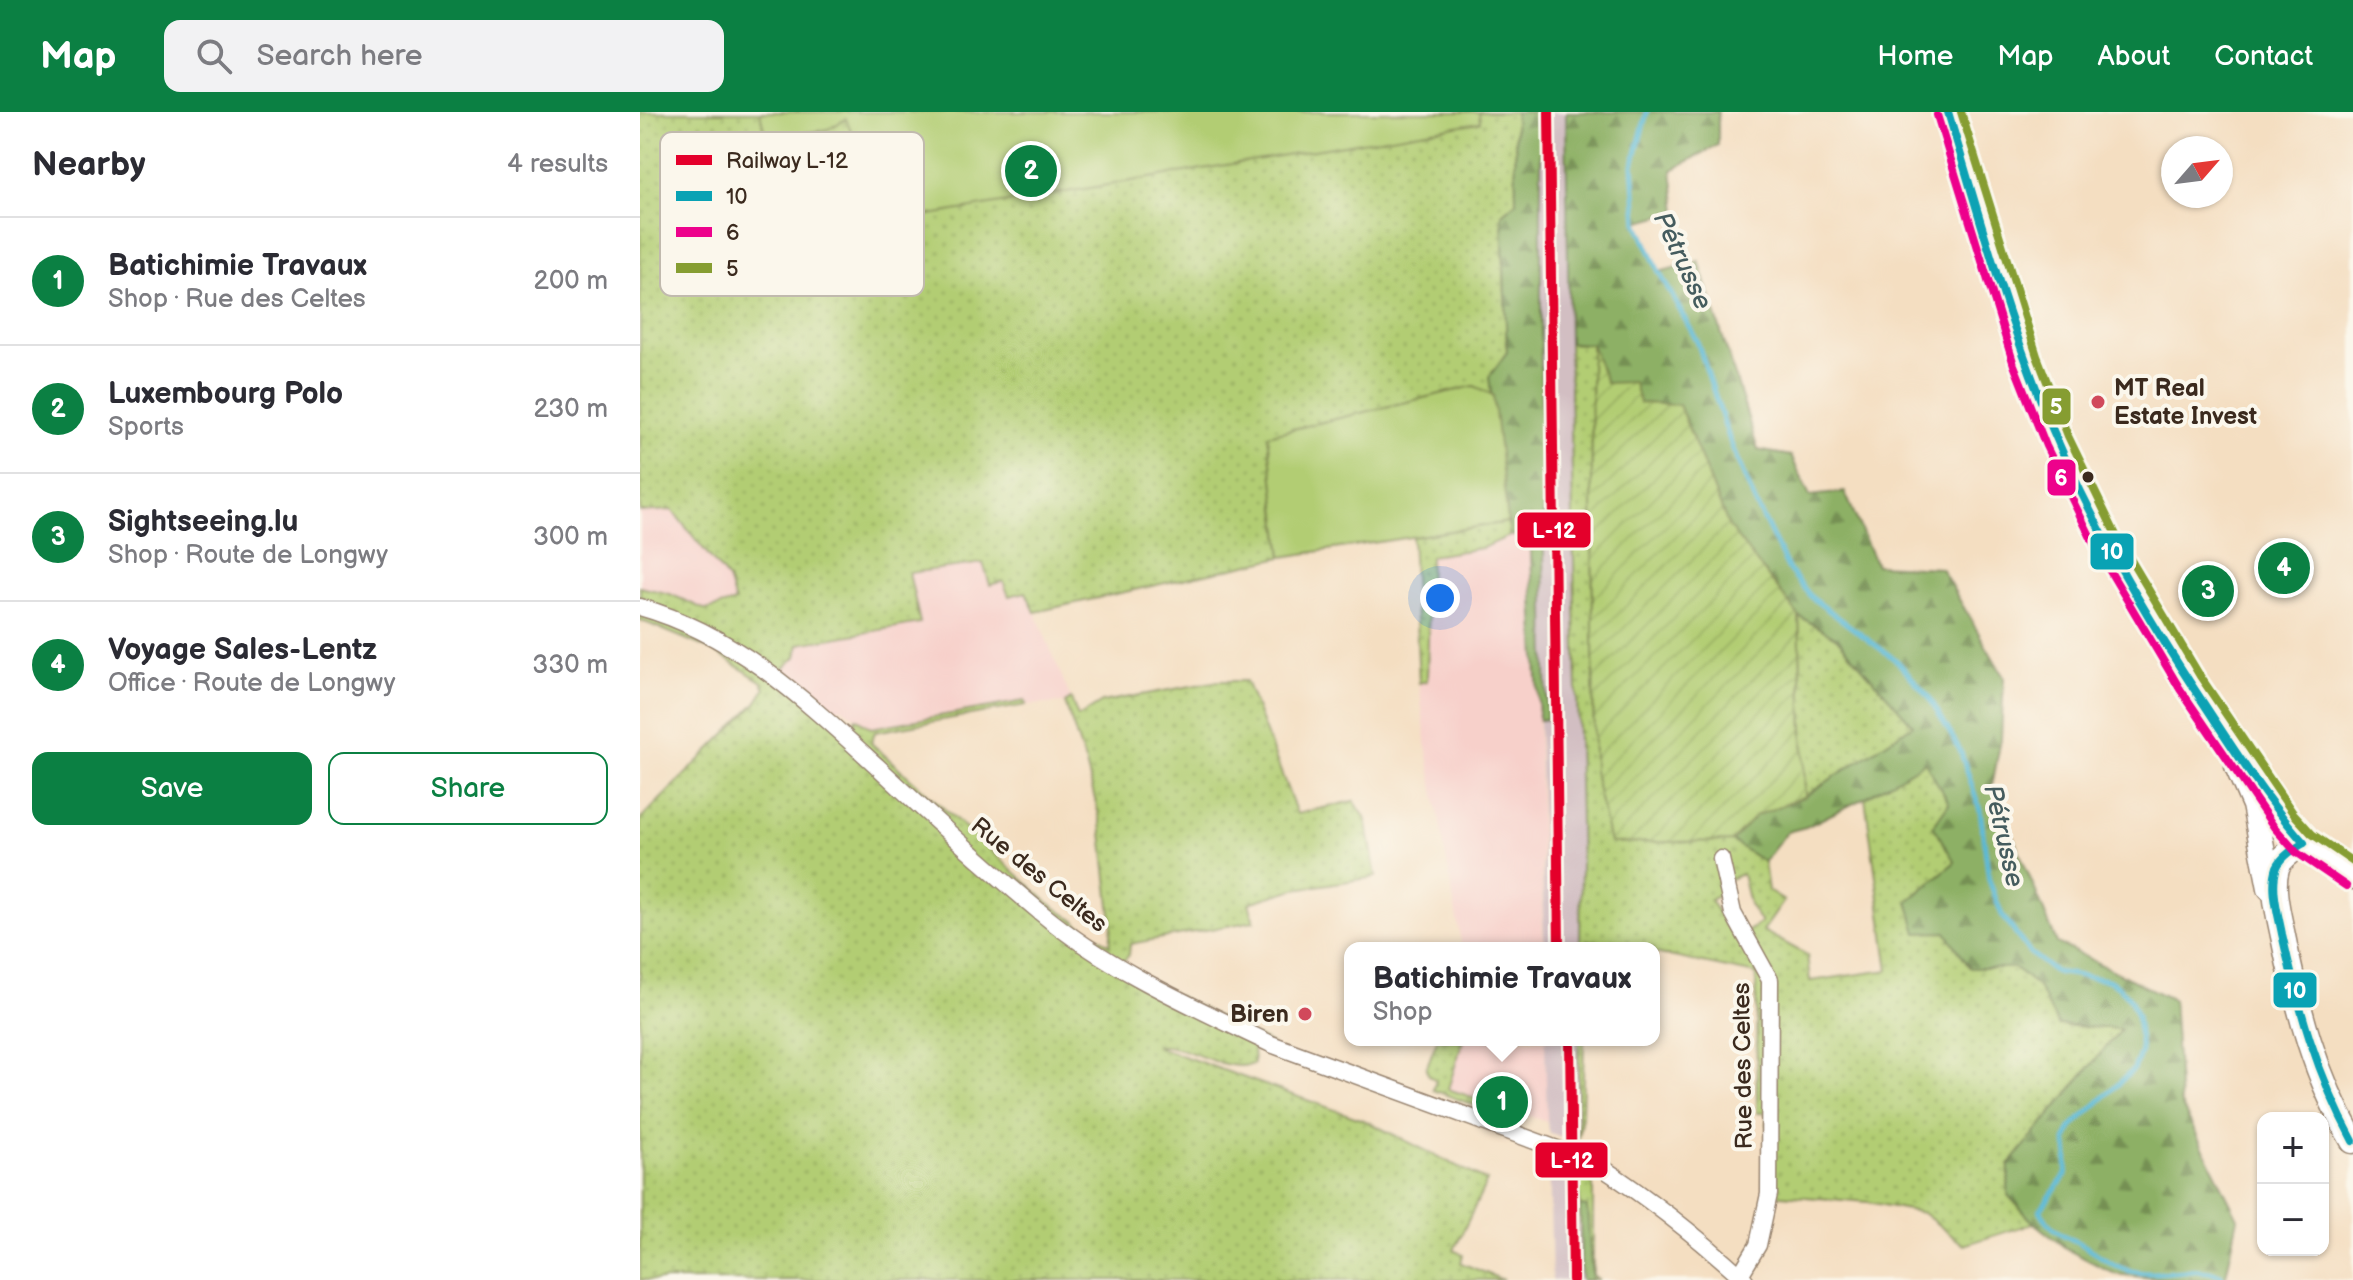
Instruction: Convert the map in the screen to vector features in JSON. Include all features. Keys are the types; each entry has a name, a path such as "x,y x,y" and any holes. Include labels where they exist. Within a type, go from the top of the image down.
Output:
{"main road":[{"path":"1948,112 2015,331 2055,437 2123,575 2243,777 2254,805 2266,874 2307,1039 2324,1083 2353,1141"},
{"path":"2200,702 2284,820 2304,843 2353,876"},
{"path":"2277,909 2275,872 2279,862 2304,843"}],"street":[{"name":"Rue des Celtes","path":"640,607 663,613 719,638 761,666 820,713 1041,913 1085,946 1207,1013 1271,1044 1595,1163 1671,1216 1742,1278 1758,1245 1769,1194 1770,980 1733,913 1721,859"}],"shaded area":[{"path":"1541,112 1566,112 1580,942 1544,942 1539,720 1547,718 1541,387"},
{"path":"671,510 728,579 735,603 707,610 670,594 640,587 640,512"},
{"path":"1530,534 1543,942 1461,942 1427,750 1419,683 1427,680 1430,556 1482,548 1510,536"},
{"path":"983,562 1003,580 1027,592 1071,699 1065,703 1026,705 1024,701 871,728 842,708 832,710 782,669 796,657 799,644 919,623 908,573"},
{"path":"1461,1046 1545,1046 1547,1122 1448,1089"},
{"path":"1545,1046 1579,1046 1577,1142 1550,1133"},
{"path":"1549,1157 1576,1171 1581,1280 1552,1280"}],"green space":[{"path":"640,112 760,112 764,132 660,132 660,296 924,296 924,174 1402,134 1479,122 1479,112 1515,112 1516,202 1502,214 1507,352 1489,377 1493,395 1474,386 1268,435 1282,557 1035,612 1026,592 1009,596 1003,581 990,585 983,563 909,573 920,623 799,644 796,657 783,669 832,710 821,713 854,744 858,732 852,726 856,718 871,728 1025,701 1026,705 875,732 871,743 1050,904 1110,945 1112,924 1101,823 1086,764 1065,703 1071,699 1078,717 1102,702 1219,681 1246,681 1297,814 1354,801 1366,819 1376,877 1295,889 1249,903 1254,921 1130,944 1129,955 1119,966 1271,1044 1253,1049 1254,1064 1242,1066 1217,1062 1167,1046 1155,1046 1366,1121 1487,1181 1454,1250 1463,1255 1461,1263 1503,1280 640,1280 640,820 756,703 765,689 762,682 712,650 640,620 640,587 670,594 706,610 735,602 728,579 672,510 640,512"},
{"path":"760,112 1479,112 1480,122 924,216 924,132 852,132 846,119 828,129 811,132 764,132"},
{"path":"1515,112 1541,112 1541,387 1547,719 1539,720 1530,535 1510,536 1489,377 1507,352 1502,214 1516,202"},
{"path":"1566,112 1718,112 1718,145 1672,170 1677,211 1637,222 1659,272 1699,261 1758,450 1791,456 1810,496 1845,492 1876,565 1941,568 2004,677 2001,739 1992,786 2057,943 2173,1000 2180,1102 2238,1218 2225,1280 2172,1280 2115,1274 2068,1250 2034,1223 2008,1195 2009,1165 2121,1029 2058,1025 2038,987 2015,968 1970,968 1946,932 1917,933 1908,901 1955,862 1933,826 1949,803 1925,762 1864,798 1806,827 1787,832 1764,862 1732,841 1754,816 1805,796 1913,725 1837,638 1799,616 1729,527 1679,406 1640,403 1606,383 1591,344 1569,343"},
{"path":"846,119 851,132 811,132 828,129"},
{"path":"1569,343 1591,344 1594,771 1610,842 1732,841 1764,862 1768,891 1784,901 1763,931 1807,955 1810,981 1889,970 1865,798 1925,761 1949,803 1955,862 1908,901 1946,932 1970,968 2015,968 2039,987 2058,1025 2121,1029 2009,1165 2008,1195 2034,1223 1964,1245 1923,1213 1868,1202 1769,1194 1767,1113 1757,1113 1756,974 1660,954 1660,942 1580,942","holes":["1742,874 1749,904 1761,923 1735,939 1710,900 1721,894 1718,884"]},
{"path":"1591,344 1606,383 1633,382 1640,403 1679,405 1729,527 1799,616 1805,796 1755,816 1732,841 1610,843 1594,772"},
{"path":"1474,386 1493,395 1508,522 1282,557 1268,435"},
{"path":"1508,522 1510,536 1482,548 1430,556 1427,681 1419,683 1412,537"},
{"path":"1799,616 1837,638 1914,725 1805,796"},
{"path":"1435,1046 1461,1046 1448,1089 1511,1110 1506,1117 1433,1090 1436,1080 1429,1076 1426,1069"},
{"path":"1579,1046 1584,1046 1582,1116 1577,1142"},
{"path":"1576,1171 1593,1185 1593,1275 1599,1280 1590,1278 1587,1208 1580,1206"},
{"path":"1580,1206 1587,1207 1592,1280 1581,1280"}],"waterway":[{"name":"Pétrusse","path":"1647,112 1633,165 1637,222 1659,272 1697,341 1731,444 1755,502 1789,570 1812,598 1897,661 1929,697 1960,750 1980,810 1989,880 2002,915 2029,952 2055,972 2108,980 2130,999 2137,1016 2141,1051 2134,1069 2071,1128 2066,1141 2066,1175 2040,1210 2058,1232 2121,1268 2150,1273 2209,1272 2221,1275 2222,1280"}],"rail line":[{"name":"L-12","path":"1549,112 1559,942"},
{"name":"L-12","path":"1570,1046 1573,1280"}],"transit line":[{"name":"10","path":"1948,112 2015,330 2076,482 2116,560 2184,673 2254,778 2304,843"},
{"name":"5","path":"1961,112 2037,356 2068,436 2116,535 2200,676 2293,813 2312,834 2353,862"},
{"name":"6","path":"1937,115 2014,365 2046,446 2095,546 2180,689 2274,827 2296,852 2346,886"},
{"name":"10","path":"2304,843 2279,863 2274,883 2275,900 2310,1040 2329,1091 2353,1141"}],"place":[{"name":"Luxembourg Polo","path":"1031,171"},
{"name":"MT Real Estate Invest","path":"2098,402"},
{"name":"Voyage Sales-Lentz","path":"2284,568"},
{"name":"Sightseeing.lu","path":"2208,591"},
{"name":"Biren","path":"1305,1014"},
{"name":"Batichimie Travaux","path":"1502,1102"}]}
